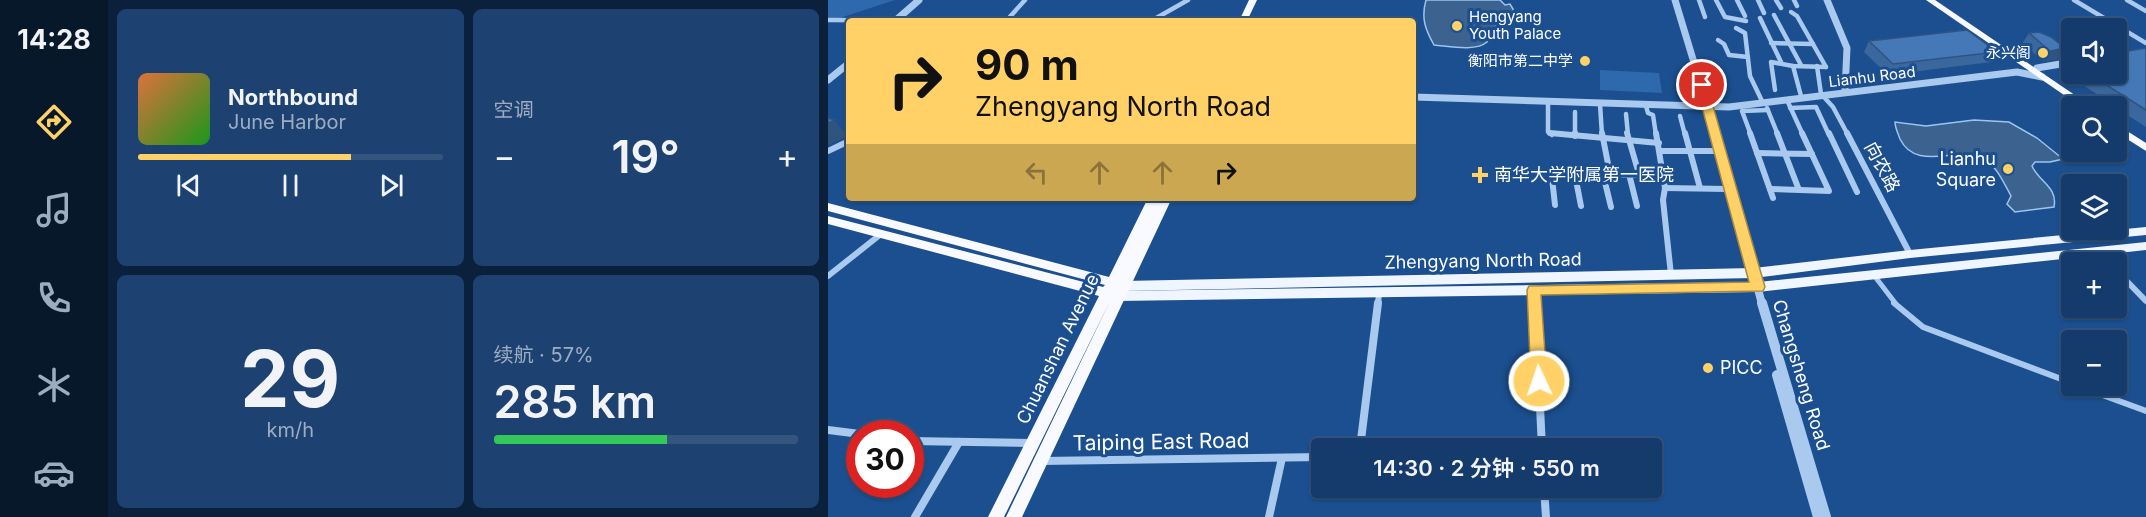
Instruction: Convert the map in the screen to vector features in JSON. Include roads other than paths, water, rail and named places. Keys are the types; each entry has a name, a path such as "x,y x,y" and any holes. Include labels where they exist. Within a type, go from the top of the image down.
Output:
{"highway":[{"path":"1244,18 1253,0"},
{"path":"1253,18 1262,0"},
{"path":"1930,0 2071,96"},
{"path":"1938,0 2078,96"},
{"path":"2127,129 2146,142"},
{"path":"2127,135 2146,148"},
{"name":"Chuanshan Avenue","path":"1014,517 1041,461 1153,201"},
{"name":"Chuanshan Avenue","path":"996,517 1115,289 1164,201"},
{"name":"Zhengyang North Road","path":"828,207 1115,289"},
{"name":"Zhengyang North Road","path":"828,220 1115,289"}],"main road":[{"name":"Zhengyang North Road","path":"1115,289 1751,273 1910,254 2146,231"},
{"name":"Zhengyang North Road","path":"1115,289 1379,292 1755,287 2146,246"}],"street":[{"path":"899,18 920,0"},
{"path":"1010,18 1025,0"},
{"path":"1156,18 1188,0"},
{"name":"Changsheng Road","path":"1673,0 1707,106 1751,273"},
{"path":"1699,0 1705,17"},
{"path":"1716,0 1725,17 1746,19 1737,0"},
{"path":"1758,0 1764,13"},
{"path":"1776,0 1781,8"},
{"path":"1794,0 1797,6"},
{"path":"1827,0 1847,48 1845,91"},
{"path":"2074,0 2146,43"},
{"path":"2127,0 2146,11"},
{"path":"1775,90 1771,62 1793,66 1826,67 1797,16 1791,12"},
{"path":"1774,15 1801,65"},
{"path":"1760,18 1781,63"},
{"path":"828,20 846,20"},
{"path":"1736,28 1745,33 1750,76 1764,104 1799,190"},
{"path":"1718,40 1724,44 1730,55 1748,57"},
{"path":"1771,43 1813,44"},
{"path":"2136,51 2146,49"},
{"name":"Lianhu Road","path":"1764,104 1801,96 2015,70 2020,66 2018,60"},
{"path":"828,79 846,64"},
{"path":"2037,68 2061,64"},
{"path":"1793,66 1801,96"},
{"path":"1817,66 1822,95"},
{"name":"Lianhu Road","path":"1416,98 1707,106 1764,104 2017,72 2042,77"},
{"name":"向农路","path":"1822,95 1833,107 1910,254"},
{"path":"1770,189 1828,191 1787,100"},
{"path":"1548,102 1548,132 1552,135 1659,143"},
{"path":"1600,104 1602,138 1610,174"},
{"path":"1764,104 1743,111 1773,198"},
{"path":"1646,106 1648,113 1653,115 1659,143 1665,188 1664,210 1671,275"},
{"name":"Changsheng Road","path":"1707,106 1727,189 1818,517"},
{"path":"1790,108 1816,107 1857,192"},
{"path":"1575,112 1575,136"},
{"path":"1626,114 1628,140 1639,174"},
{"path":"1680,116 1700,188"},
{"path":"828,151 846,142"},
{"path":"1660,151 1717,151"},
{"path":"1758,153 1812,154"},
{"path":"1603,174 1611,207"},
{"path":"1629,174 1637,206"},
{"path":"1555,205 1552,178 1555,176 1663,174"},
{"path":"1575,175 1581,206"},
{"path":"1665,188 1727,189"},
{"path":"828,276 881,234"},
{"path":"1873,274 1890,299 1923,327 2061,379"},
{"path":"2127,281 2146,301"},
{"name":"Changsheng Road","path":"1755,287 1826,517"},
{"path":"1534,290 1541,438"},
{"path":"1361,438 1379,292"},
{"path":"2106,396 2146,411"},
{"path":"828,430 846,433"},
{"path":"924,441 1033,443"},
{"path":"915,517 959,442"},
{"name":"Taiping East Road","path":"1041,461 1311,457"},
{"path":"1269,517 1282,458"},
{"path":"1545,498 1546,517"}],"place":[{"name":"Hengyang Youth Palace","path":"1457,26"},
{"name":"永兴阁","path":"2043,53"},
{"name":"衡阳市第二中学","path":"1585,61"},
{"name":"Lianhu Square","path":"2008,169"},
{"name":"南华大学附属第一医院","path":"1480,175"},
{"name":"PICC","path":"1708,368"}]}
